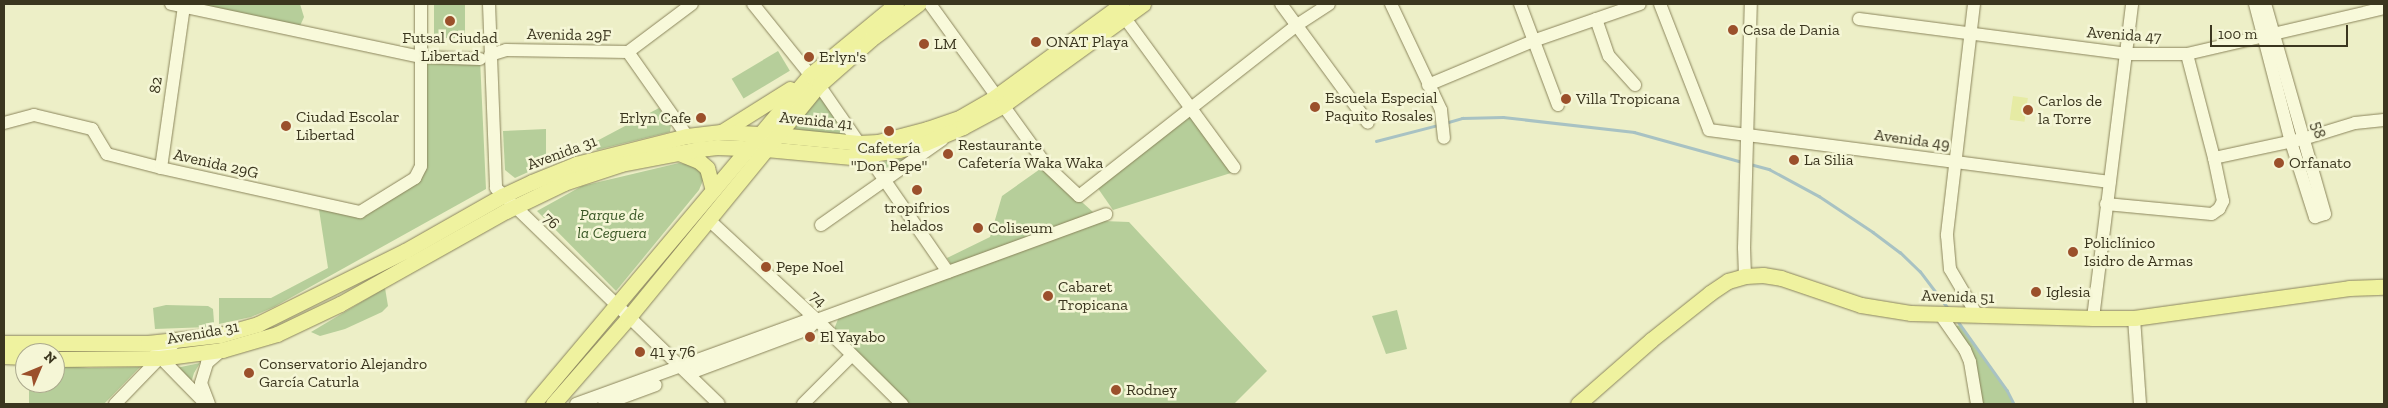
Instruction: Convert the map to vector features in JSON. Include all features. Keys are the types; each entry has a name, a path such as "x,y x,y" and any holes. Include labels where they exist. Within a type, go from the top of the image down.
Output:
{"main road":[{"path":"760,134 814,80 896,4"},
{"path":"721,132 814,80 918,4"},
{"name":"Avenida 41","path":"766,149 844,156 868,156 916,145 952,132 998,101 1120,8 1143,4"},
{"path":"553,404 628,318 778,135 814,80"},
{"name":"Avenida 41","path":"533,404 760,134 859,143 878,142 927,129 998,101"},
{"name":"Avenida 31","path":"507,205 576,164 687,136 721,132 760,134"},
{"name":"Avenida 31","path":"65,359 160,358 221,343 405,251 507,205 564,183 621,164 708,148 766,149"},
{"path":"679,153 699,161 707,168 713,190"},
{"name":"Avenida 51","path":"1578,404 1651,340 1710,293 1728,282 1745,276 1763,275 1781,278 1874,307 1940,314 2092,318 2134,318 2348,288 2384,287"},
{"name":"Avenida 31","path":"4,343 148,343 177,340 221,343"}],"street":[{"path":"421,4 421,57"},
{"name":"76","path":"489,4 485,57 496,188 507,205 718,404"},
{"name":"Avenida 29F","path":"178,5 421,57 485,57 506,50 628,52 692,4"},
{"path":"753,4 814,80 948,272"},
{"path":"930,4 998,101 1046,165 1079,196 1190,107 1297,25 1329,4"},
{"path":"1281,4 1368,123"},
{"path":"1390,4 1441,110 1444,138"},
{"path":"1520,4 1558,105"},
{"path":"1428,85 1534,41 1640,4"},
{"name":"Avenida 49","path":"1660,4 1709,130 2110,182"},
{"path":"1745,276 1751,4"},
{"path":"1971,315 1950,269 1947,236 1974,4"},
{"path":"2092,318 2106,204 2128,54 2132,4"},
{"name":"58","path":"2255,4 2269,35"},
{"name":"58","path":"2265,4 2269,35 2315,217 2325,214 2297,141"},
{"name":"82","path":"161,168 178,5"},
{"path":"1120,8 1234,167"},
{"name":"Avenida 47","path":"1859,20 2128,54 2187,54 2384,8"},
{"path":"1596,19 1609,56 1635,85"},
{"path":"628,52 687,136"},
{"path":"2106,204 2212,214 2219,209 2222,201 2214,158 2187,54"},
{"name":"Avenida 29G","path":"4,123 34,115 92,129 107,154 161,168 360,212 415,178 421,166 421,57"},
{"path":"2214,158 2297,141 2355,123 2384,120"},
{"path":"821,225 886,181 952,132"},
{"path":"604,404 805,321 817,320 1106,214"},
{"name":"74","path":"709,220 817,320 902,404"},
{"path":"1940,314 1965,350 1970,362 1977,404"},
{"path":"2134,318 2140,404"},
{"path":"116,404 177,340"},
{"path":"148,343 160,358 208,404"},
{"path":"208,404 200,383 207,363 221,343"},
{"path":"803,404 852,355"},
{"path":"576,404 684,371"}],"green space":[{"path":"194,4 300,4 304,17 300,26"},
{"name":"Futsal Ciudad Libertad","path":"434,4 465,4 465,38 434,38"},
{"path":"778,51 790,71 744,99 732,79"},
{"path":"421,57 480,59 486,189 274,307 251,317 219,324 219,298 271,298 328,268 318,203 360,212 415,178"},
{"path":"819,85 859,143 778,135"},
{"path":"659,108 671,125 670,132 597,150 593,143"},
{"path":"1189,113 1234,172 1113,210 1097,187"},
{"path":"546,129 546,164 515,178 505,170 503,131"},
{"path":"907,158 888,173 881,162"},
{"name":"Parque de la Ceguera","path":"679,163 693,165 700,170 704,178 699,190 616,291 537,211 582,186"},
{"name":"Cabaret Tropicana","path":"1043,167 1103,221 1129,222 1267,371 1234,404 910,404 834,329 839,317 957,274 947,258 990,237 1002,196"},
{"path":"385,288 388,306 382,312 345,329 320,336 311,332"},
{"path":"166,305 208,306 213,309 214,322 209,327 155,329 153,308"},
{"path":"1397,310 1407,349 1386,354 1372,316"},
{"path":"1961,325 2007,390 2014,404 1983,404 1977,371 1951,327"},
{"path":"200,363 191,383 176,368"},
{"path":"65,366 89,368 140,367 104,404 29,404 29,393 65,393"}],"sand":[{"path":"2013,96 2028,98 2025,122 2010,120"}],"waterway":[{"path":"1445,123 1462,118 1503,117 1634,132 1742,162"},
{"path":"1376,141 1438,125"},
{"path":"1750,164 1769,169 1819,196 1873,232 1900,252 1920,271 1948,308"},
{"path":"1957,320 2007,390 2014,404"}],"place":[{"name":"Futsal Ciudad Libertad","path":"450,21"},
{"name":"Casa de Dania","path":"1733,30"},
{"name":"ONAT Playa","path":"1036,42"},
{"name":"LM","path":"924,44"},
{"name":"Erlyn's","path":"809,57"},
{"name":"Villa Tropicana","path":"1566,99"},
{"name":"Escuela Especial Paquito Rosales","path":"1315,107"},
{"name":"Carlos de la Torre","path":"2028,110"},
{"name":"Erlyn Cafe","path":"701,118"},
{"name":"Ciudad Escolar Libertad","path":"286,126"},
{"name":"Cafetería \"Don Pepe\"","path":"889,131"},
{"name":"Restaurante Cafetería Waka Waka","path":"948,154"},
{"name":"La Silia","path":"1794,160"},
{"name":"Orfanato","path":"2279,163"},
{"name":"tropifrios helados","path":"917,190"},
{"name":"Coliseum","path":"978,228"},
{"name":"Policlínico Isidro de Armas","path":"2073,252"},
{"name":"Pepe Noel","path":"766,267"},
{"name":"Iglesia","path":"2036,292"},
{"name":"Cabaret Tropicana","path":"1048,296"},
{"name":"El Yayabo","path":"810,337"},
{"name":"41 y 76","path":"640,352"},
{"name":"Conservatorio Alejandro García Caturla","path":"249,373"},
{"name":"Rodney","path":"1116,390"}]}
